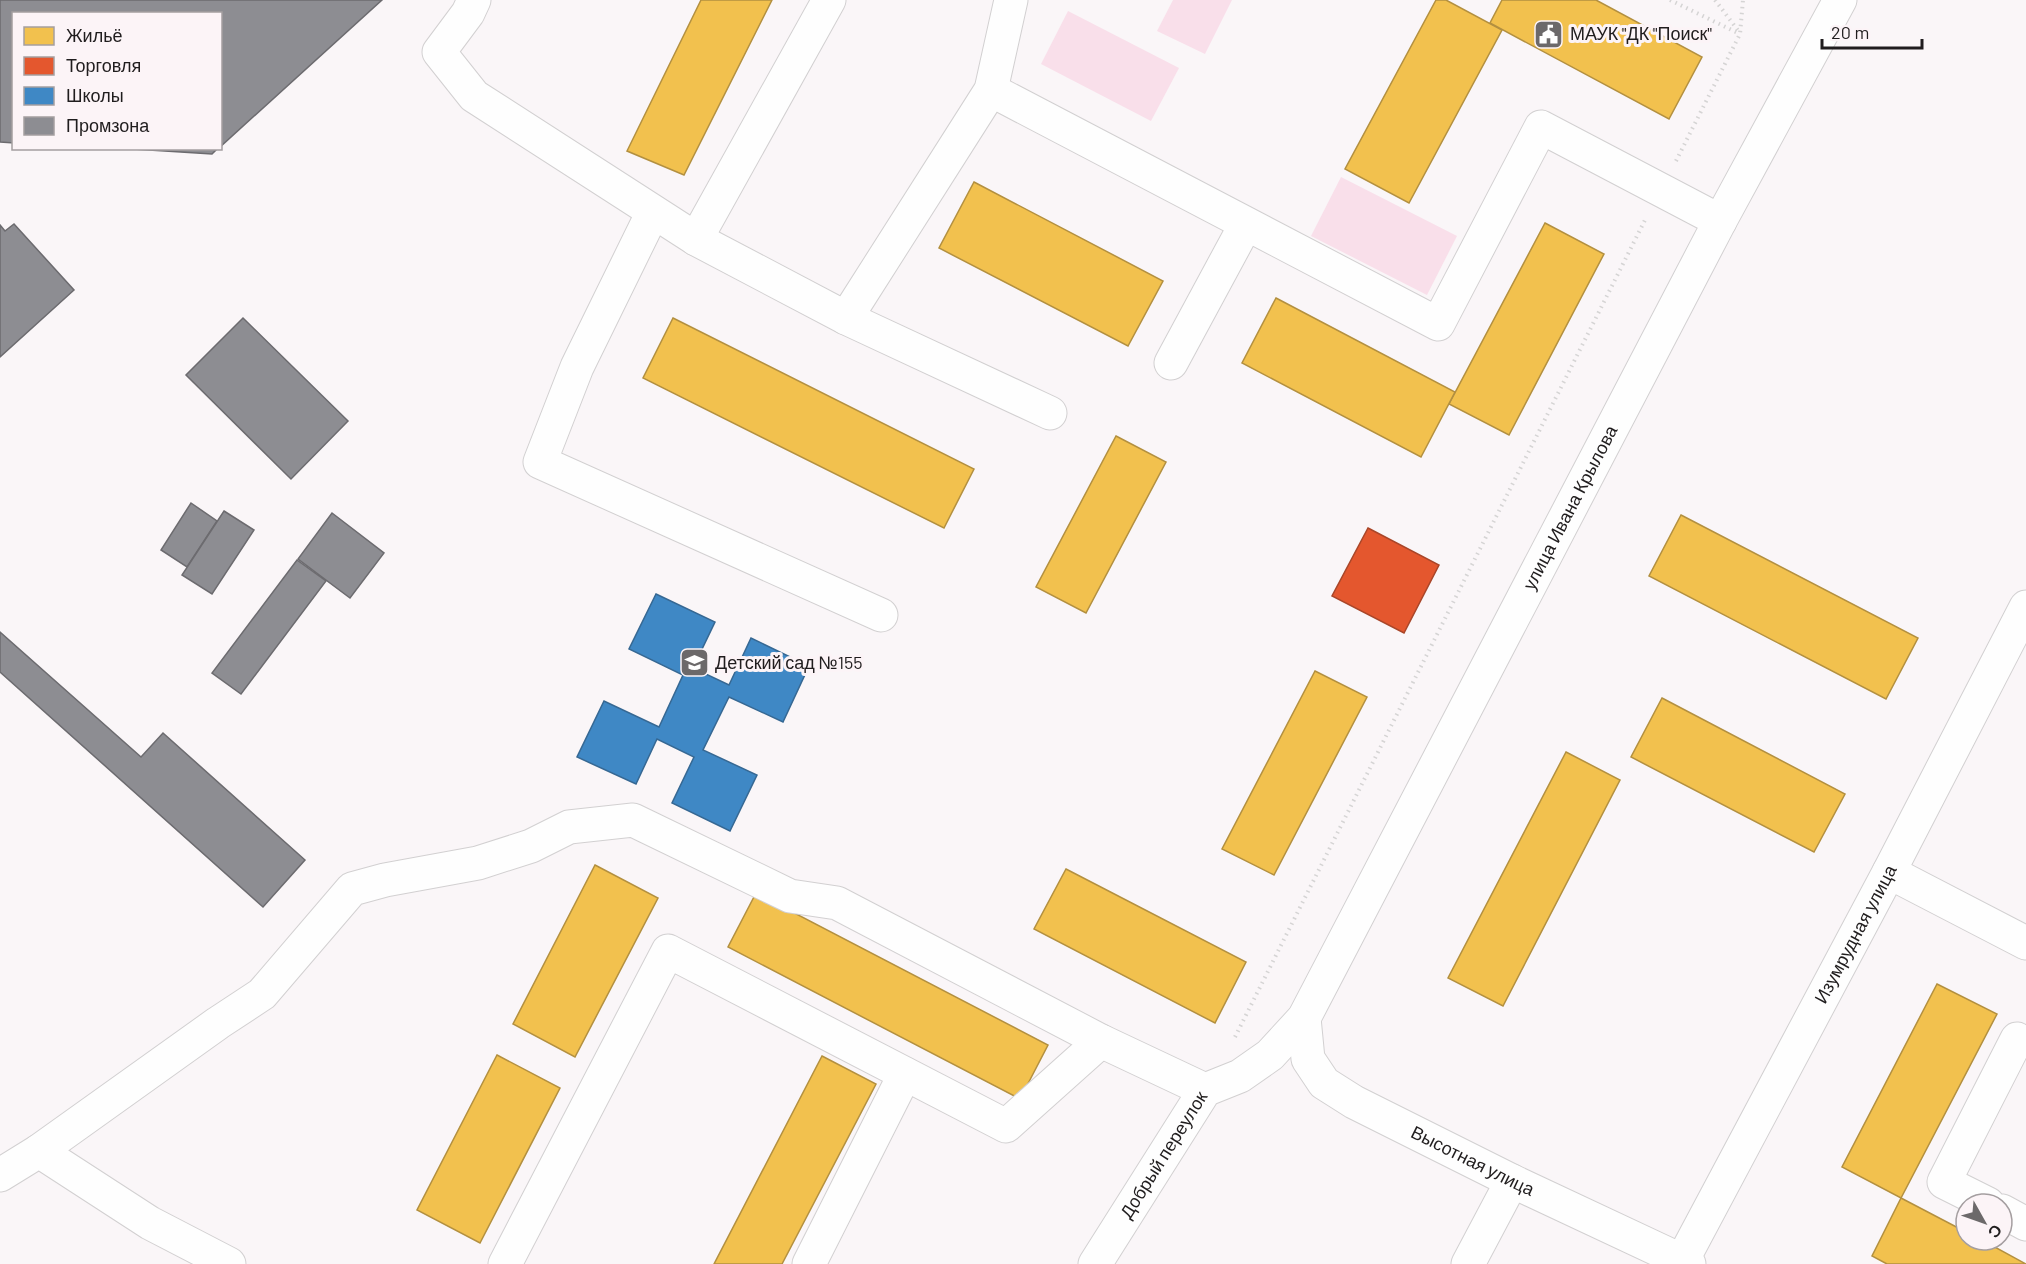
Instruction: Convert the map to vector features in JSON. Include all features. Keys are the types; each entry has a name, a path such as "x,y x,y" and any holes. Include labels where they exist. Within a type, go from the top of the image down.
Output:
{"street":[{"path":"474,0 468,13 439,52 474,96 696,239 846,318 1050,413"},
{"path":"696,239 829,0"},
{"path":"846,318 991,90 1011,0"},
{"name":"улица Ивана Крылова","path":"1304,1018 1720,221 1840,0"},
{"path":"991,90 1438,324 1540,127 1720,221"},
{"path":"653,212 578,367 540,462 881,615"},
{"path":"1171,363 1246,224"},
{"name":"Изумрудная улица","path":"1686,1263 2026,607"},
{"path":"0,1175 39,1151 262,994 352,889 385,880 478,863 531,846 569,827 633,820 790,896 837,903 1101,1041 1205,1090"},
{"path":"1889,872 2026,944"},
{"path":"505,1264 668,951 1006,1126 1101,1041"},
{"name":"Добрый переулок","path":"1105,1261 1205,1090 1240,1076 1270,1055 1304,1018"},
{"name":"Высотная улица","path":"1304,1018 1308,1059 1324,1083 1354,1102 1686,1263"},
{"path":"1964,1192 1944,1182 2017,1038"},
{"path":"810,1264 905,1074"},
{"path":"39,1151 150,1223 228,1264"},
{"path":"1468,1264 1512,1180"}],"path":[{"path":"1670,0 1740,34"},
{"path":"1715,0 1740,34"},
{"path":"1235,1037 1740,34 1743,0"}],"shaded area":[{"path":"1173,0 1232,0 1205,54 1157,31"},
{"path":"1068,11 1179,68 1151,121 1041,64"},
{"path":"1341,177 1457,236 1427,295 1311,236"}],"building: Жильё":[{"path":"701,0 772,0 684,175 627,151"},
{"path":"1436,0 1446,0 1502,30 1409,203 1345,169"},
{"path":"1502,0 1596,0 1702,57 1669,119 1490,23"},
{"path":"974,182 1163,281 1128,346 939,248"},
{"path":"1545,223 1604,254 1509,435 1449,404"},
{"path":"1276,298 1455,392 1421,457 1242,363"},
{"path":"673,318 974,469 944,528 643,378"},
{"path":"1116,436 1166,462 1086,613 1036,587"},
{"path":"1681,515 1918,638 1886,699 1649,576"},
{"path":"1315,671 1367,697 1274,875 1222,849"},
{"path":"1662,698 1845,794 1814,852 1631,757"},
{"path":"1566,752 1620,780 1503,1006 1448,978"},
{"path":"595,865 658,898 575,1057 513,1024"},
{"path":"1066,869 1246,962 1215,1023 1034,929"},
{"path":"756,893 1048,1045 1020,1099 728,947"},
{"path":"1937,984 1997,1014 1901,1198 1842,1167"},
{"path":"497,1055 560,1088 480,1243 417,1210"},
{"path":"822,1056 876,1084 782,1264 714,1264"},
{"path":"1901,1198 1954,1226 1954,1252 2004,1252 2026,1264 1887,1264 1872,1256"}],"building: Торговля":[{"path":"1368,528 1439,565 1404,633 1332,596"}],"building: Школы":[{"path":"656,594 715,622 693,668 729,685 751,638 809,666 783,722 729,697 703,750 757,775 730,831 672,803 694,757 657,739 636,784 577,757 604,701 659,727 683,675 629,649"}],"building: Промзона":[{"path":"0,0 382,0 222,145 222,12 12,12 12,143 0,142"},
{"path":"149,150 216,150 212,154"},
{"path":"14,224 74,290 0,357 0,225 5,231"},
{"path":"243,318 348,421 291,479 186,375"},
{"path":"191,503 217,521 187,567 161,550"},
{"path":"224,511 254,530 212,594 182,575"},
{"path":"332,513 384,553 350,598 298,559"},
{"path":"297,560 326,581 241,694 212,673"},
{"path":"0,632 141,757 163,733 305,860 263,907 0,672"}],"place":[{"name":"МАУК \"ДК \"Поиск\"","path":"1549,34"},
{"name":"Детский сад №155","path":"694,663"}]}
